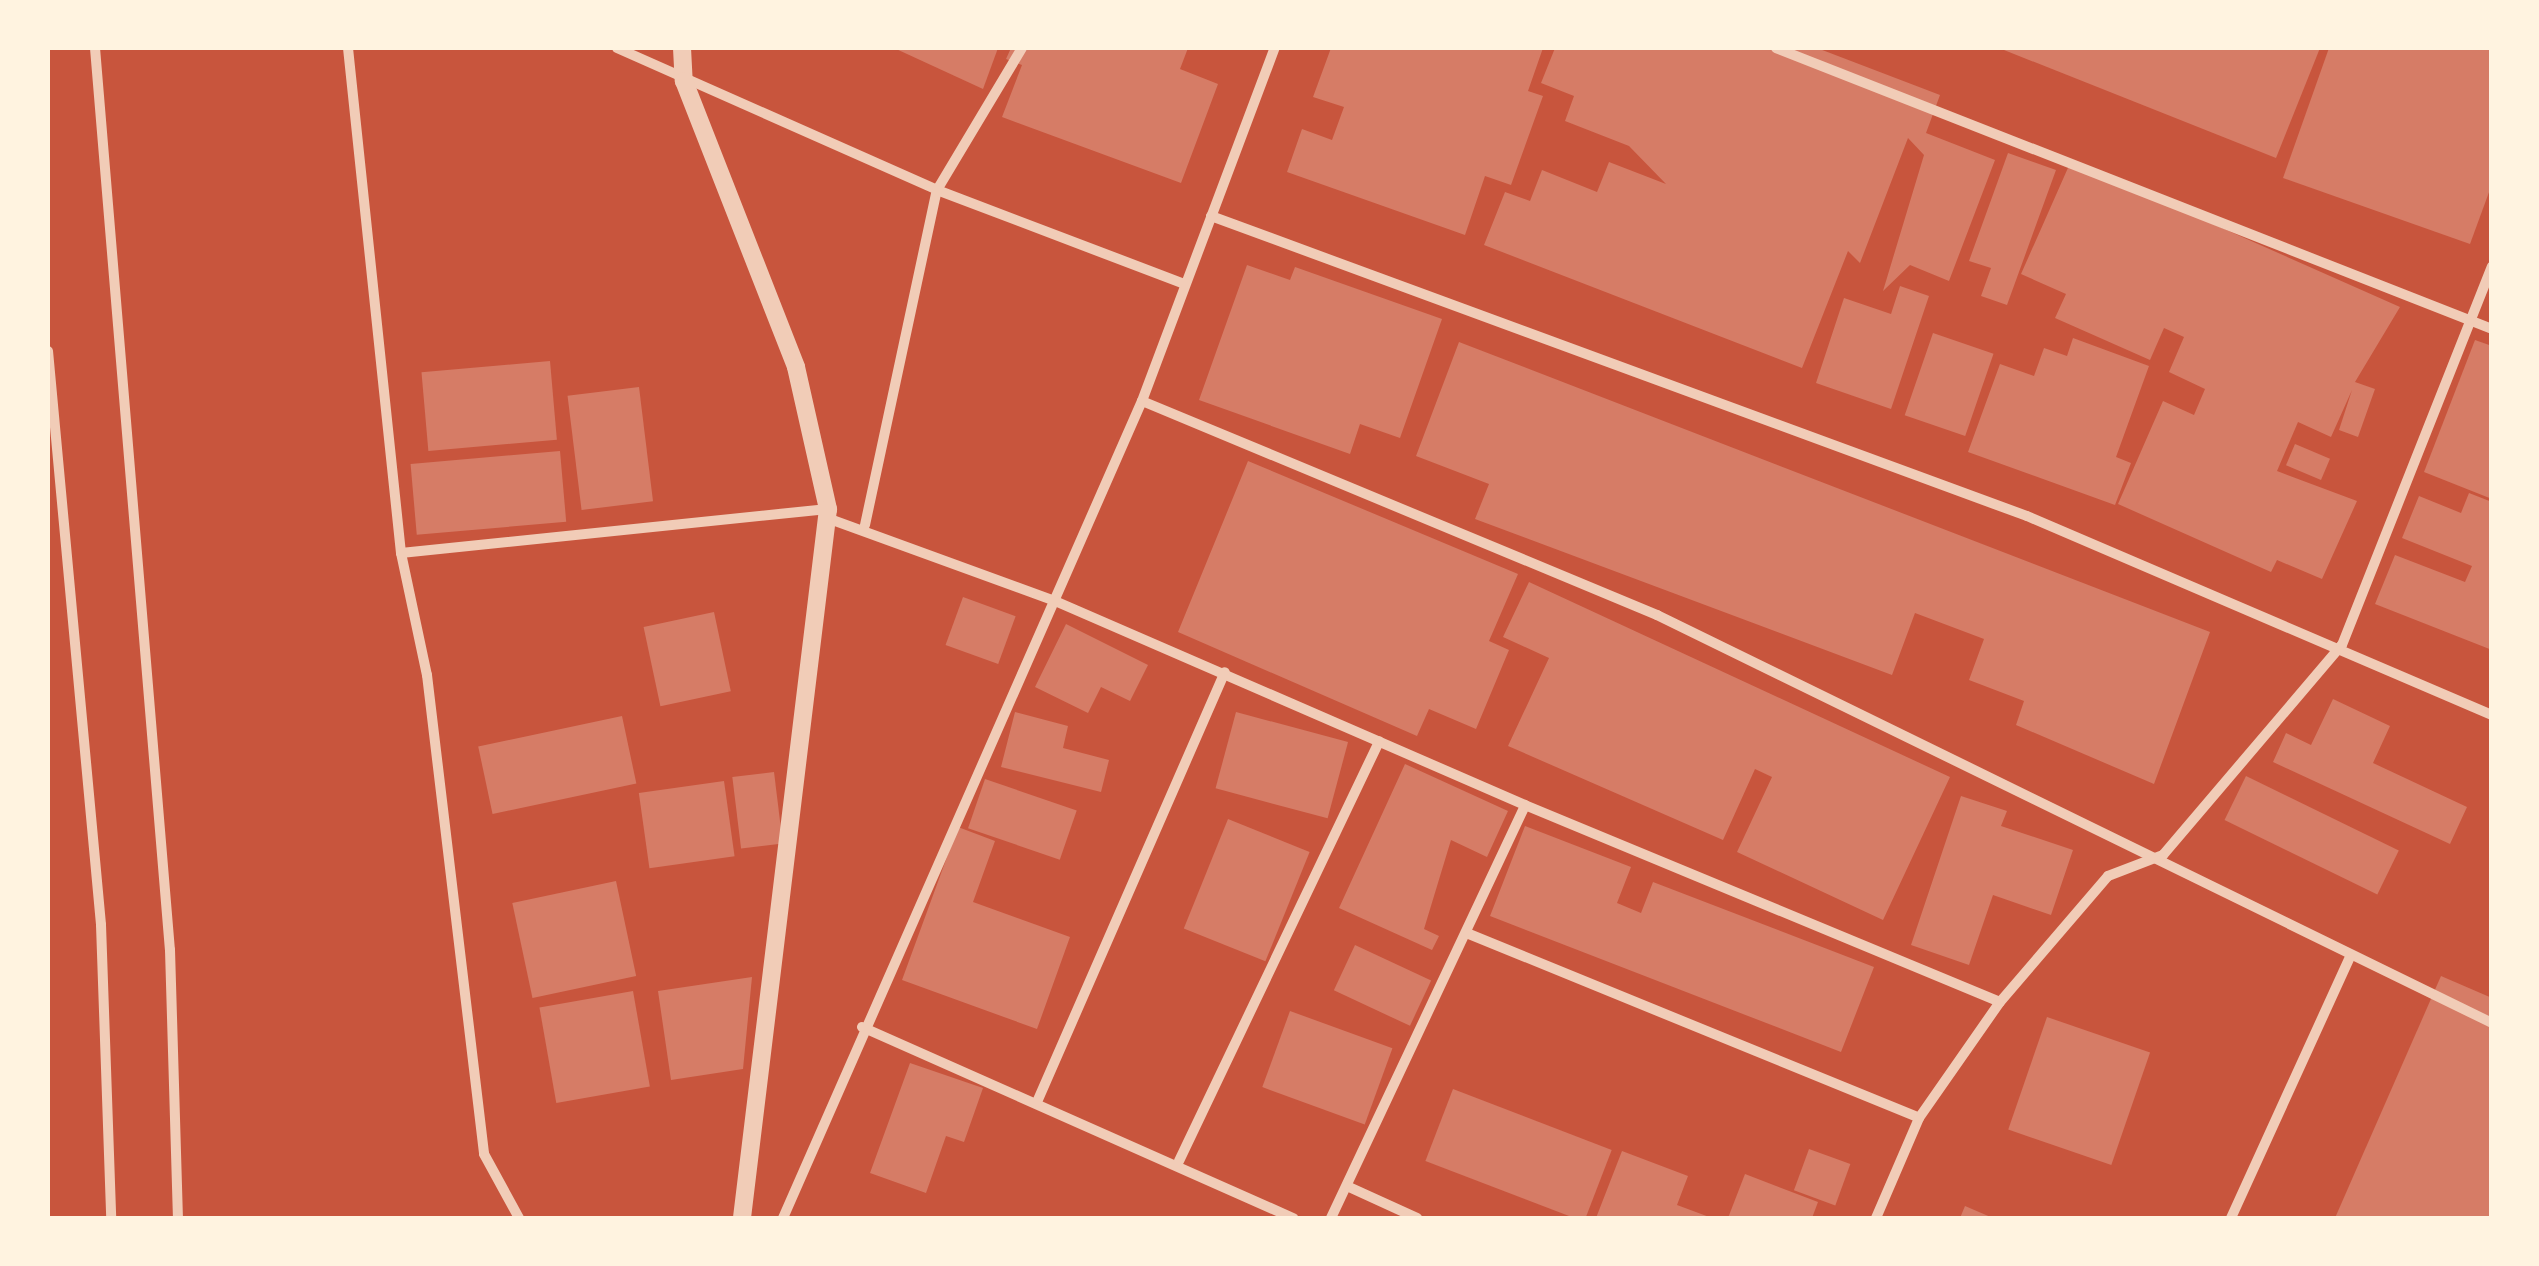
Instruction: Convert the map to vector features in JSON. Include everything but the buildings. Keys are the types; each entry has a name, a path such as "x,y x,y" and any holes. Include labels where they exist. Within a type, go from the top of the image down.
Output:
{"street":[{"path":"95,48 168,914 178,1218"},
{"path":"348,48 402,554 426,676 484,1154 519,1218"},
{"path":"617,48 937,190 1185,284"},
{"path":"682,48 684,81 796,367 827,514 742,1218"},
{"path":"865,525 937,190 1022,48"},
{"path":"783,1218 862,1027 1142,402 1275,48"},
{"path":"1776,48 2492,328"},
{"path":"1211,216 2027,516 2342,645 2492,715"},
{"path":"1876,1218 1919,1118 2000,1002 2108,876 2163,855 2342,645 2492,267"},
{"path":"48,354 101,925 112,1218"},
{"path":"1142,402 1658,615 2163,855 2350,957 2492,1022"},
{"path":"402,554 827,514 865,525 1055,601 1525,805 2000,1002"},
{"path":"1037,1102 1225,672"},
{"path":"1179,1161 1378,741"},
{"path":"1331,1218 1468,934 1525,805"},
{"path":"1468,934 1919,1118"},
{"path":"2231,1218 2350,957"},
{"path":"862,1027 1179,1161 1294,1218"},
{"path":"1349,1187 1416,1218"}]}
